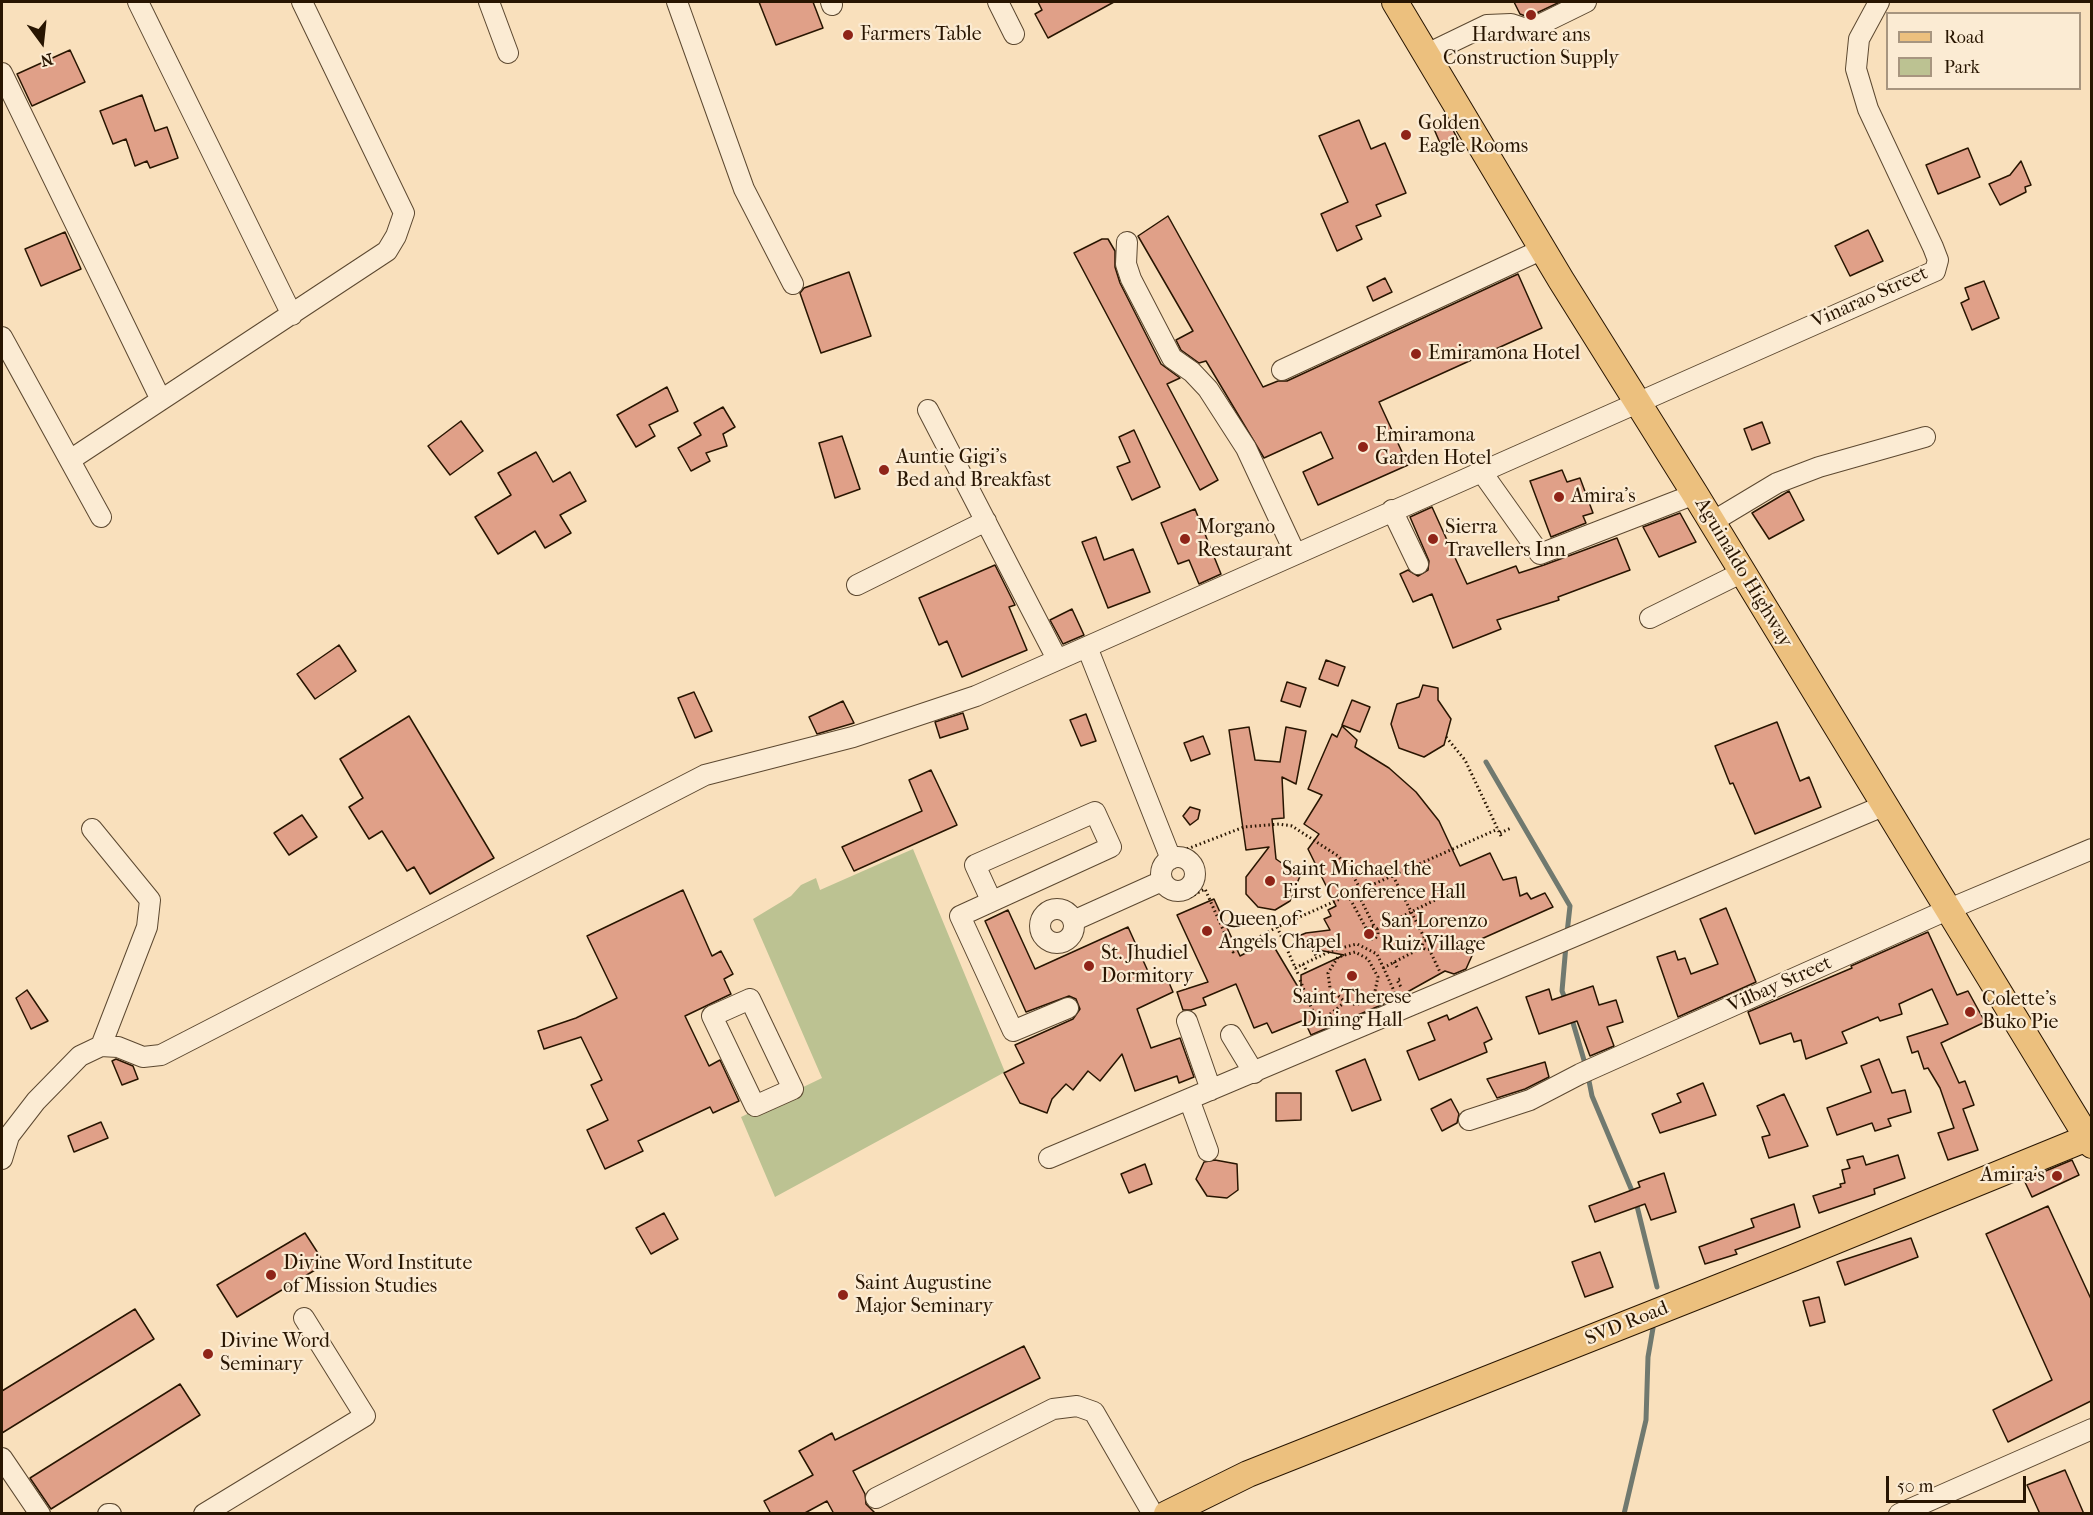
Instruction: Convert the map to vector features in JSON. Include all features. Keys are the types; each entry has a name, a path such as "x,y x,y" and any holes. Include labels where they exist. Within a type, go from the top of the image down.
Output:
{"main road":[{"name":"Aguinaldo Highway","path":"1395,2 1883,806 2086,1128"},
{"name":"SVD Road","path":"1167,1514 1248,1474 1793,1258 2086,1128"}],"street":[{"path":"138,2 292,315"},
{"path":"70,460 387,251 404,213 302,2"},
{"path":"489,2 508,53"},
{"path":"677,2 744,189 792,284"},
{"path":"998,2 1014,34"},
{"path":"1427,54 1487,25 1511,24 1530,30 1586,2"},
{"name":"Vinarao Street","path":"1638,401 1935,271 1938,260 1934,247 1868,109 1856,69 1858,39 1879,2"},
{"path":"2,73 160,400"},
{"path":"1127,242 1126,264 1131,279 1172,358 1192,372 1208,389 1245,448 1295,553"},
{"path":"1282,370 1543,249"},
{"path":"2,337 101,517"},
{"path":"2,1159 9,1136 36,1101 80,1056 101,1046 118,1047 143,1057 160,1055 705,775 853,737 976,696 1638,401"},
{"path":"928,410 1057,659"},
{"path":"1712,522 1777,483 1819,467 1925,437"},
{"path":"1481,471 1540,554 1695,494"},
{"path":"1392,510 1418,564"},
{"path":"857,585 986,520"},
{"path":"1650,618 1743,572"},
{"path":"1088,647 1170,857"},
{"path":"1049,1158 1883,806"},
{"path":"991,900 975,865 1095,812 1111,847 960,916 1013,1031 1068,1008"},
{"path":"92,829 150,900 147,927 101,1046"},
{"name":"Vilbay Street","path":"1469,1120 1530,1100 1588,1070 1947,910 2091,849"},
{"path":"1170,857 1182,858 1194,869 1193,880 1186,889 1170,889 1162,881 1163,866 1170,857"},
{"path":"1035,881 1051,910"},
{"path":"1073,921 1162,881"},
{"path":"1051,910 1067,912 1073,921 1072,932 1065,940 1050,941 1042,934 1040,923 1051,910"},
{"path":"750,999 792,1089 755,1106 712,1016 750,999"},
{"path":"1186,1021 1211,1090"},
{"path":"1231,1035 1254,1073"},
{"path":"1189,1099 1208,1151"},
{"path":"204,1514 365,1416 304,1318"},
{"path":"876,1498 1053,1409 1077,1406 1094,1412 1153,1514"},
{"path":"1899,1514 1937,1506 2091,1429"},
{"path":"2,1458 40,1514"}],"path":[{"path":"1446,737 1465,760 1502,838"},
{"path":"1170,857 1244,827 1279,824 1292,826 1338,856 1348,867 1376,928 1376,938 1369,939"},
{"path":"1186,889 1190,897 1205,889 1233,952 1277,927 1348,895 1511,828"},
{"path":"1393,876 1426,940 1432,943 1429,949"},
{"path":"1367,930 1376,928 1446,894"},
{"path":"1348,895 1367,930 1369,939 1365,948"},
{"path":"1277,927 1318,1024 1345,1002"},
{"path":"1383,968 1423,947 1426,940"},
{"path":"1295,968 1357,944 1377,954 1398,1000"},
{"path":"1311,946 1317,958"},
{"path":"1423,947 1429,949 1443,979"},
{"path":"1355,952 1368,959 1378,977 1375,991 1357,1005 1345,1002 1330,988 1328,973 1338,957 1355,952"},
{"path":"1394,962 1398,969"},
{"path":"1303,964 1306,972"},
{"path":"1400,979 1397,980 1402,990 1408,987 1405,982"}],"green space":[{"path":"913,849 1005,1072 775,1197 741,1117 822,1078 753,919 791,896 801,885 816,878 820,890"}],"building":[{"path":"759,2 813,2 823,28 776,45"},
{"path":"1038,2 1114,2 1048,38 1035,14 1042,10"},
{"name":"Hardware ans Construction Supply","path":"1514,2 1560,2 1528,17 1520,14"},
{"path":"70,50 85,82 32,106 17,74"},
{"path":"142,95 155,131 167,127 178,158 150,168 147,161 135,166 126,139 113,144 100,111"},
{"path":"1359,120 1371,149 1385,143 1406,193 1376,205 1381,216 1356,226 1362,239 1337,251 1321,214 1348,202 1319,136"},
{"path":"1449,122 1459,142 1443,150 1434,129"},
{"path":"1968,148 1980,177 1938,194 1926,165"},
{"path":"2021,161 2031,185 2025,187 2026,192 2000,205 1989,184 2010,175"},
{"path":"1168,216 1263,387 1278,381 1287,381 1518,274 1542,328 1379,402 1408,465 1318,505 1303,472 1333,458 1321,432 1264,458 1206,361 1199,363 1181,350 1176,340 1193,331 1138,236"},
{"path":"1868,230 1883,261 1850,276 1835,246"},
{"path":"65,232 81,269 41,286 25,249"},
{"path":"1102,239 1108,239 1115,251 1115,267 1120,283 1161,364 1180,378 1167,384 1218,480 1200,490 1074,253"},
{"path":"849,272 871,336 821,353 800,293 804,288"},
{"path":"1385,278 1392,292 1373,301 1367,287"},
{"path":"1984,281 1999,318 1972,330 1961,303 1969,299 1965,288"},
{"path":"667,387 678,411 649,425 655,436 636,447 617,415"},
{"path":"723,407 735,427 723,434 727,446 706,453 710,461 691,471 678,448 701,435 694,423"},
{"path":"461,421 483,451 450,475 428,446"},
{"path":"1762,422 1770,443 1752,450 1744,429"},
{"path":"1134,430 1160,487 1132,500 1117,467 1130,462 1119,437"},
{"path":"842,436 860,489 835,498 819,443"},
{"path":"536,452 553,482 570,472 586,501 560,515 571,533 545,548 535,531 498,554 475,517 511,495 498,473"},
{"path":"1562,470 1567,482 1580,478 1593,513 1583,516 1586,523 1551,537 1530,481"},
{"path":"1789,491 1804,520 1769,539 1752,513"},
{"path":"1432,507 1467,584 1516,566 1519,573 1617,538 1630,570 1558,597 1559,600 1497,620 1501,629 1453,648 1432,594 1413,602 1400,574 1408,570 1418,576 1428,570 1429,561 1410,517"},
{"path":"1195,509 1221,574 1199,584 1189,560 1178,564 1161,523"},
{"path":"1680,513 1696,542 1659,557 1643,527"},
{"path":"1096,537 1104,560 1133,549 1150,592 1108,608 1082,542"},
{"path":"995,565 1015,605 1009,607 1027,650 962,677 947,641 939,645 919,598"},
{"path":"1072,609 1084,635 1063,644 1050,620"},
{"path":"339,645 356,671 315,699 297,674"},
{"path":"1326,660 1345,667 1338,686 1319,679"},
{"path":"1287,682 1306,688 1300,707 1281,701"},
{"path":"1423,685 1438,688 1438,700 1451,719 1444,745 1424,757 1399,748 1391,724 1397,704 1419,697"},
{"path":"694,692 712,731 695,738 678,698"},
{"path":"1352,700 1370,707 1360,732 1342,725"},
{"path":"843,701 854,723 817,734 809,717"},
{"path":"963,713 968,729 940,738 935,722"},
{"path":"1086,714 1096,741 1081,746 1070,720"},
{"path":"409,716 494,858 430,894 414,867 407,871 382,831 369,839 349,807 363,798 340,759"},
{"path":"1777,722 1800,781 1809,777 1821,807 1755,834 1733,783 1730,784 1715,746"},
{"path":"1342,726 1357,740 1355,747 1389,768 1416,792 1439,821 1460,866 1490,853 1503,880 1516,877 1520,896 1527,893 1531,899 1545,893 1553,907 1479,940 1466,969 1454,974 1445,971 1393,1000 1311,1035 1304,1020 1272,1033 1267,1023 1254,1028 1236,984 1203,998 1206,1005 1183,1010 1177,992 1208,982 1177,915 1214,899 1240,956 1270,940 1301,992 1301,975 1344,955 1298,946 1301,935 1330,930 1324,919 1331,916 1328,910 1336,906 1308,849 1319,834 1304,824 1322,795 1308,789 1332,734 1337,737"},
{"path":"1249,727 1255,760 1280,762 1286,727 1306,731 1296,784 1282,777 1284,818 1272,819 1276,859 1300,876 1290,901 1275,910 1258,907 1246,894 1246,877 1269,847 1246,850 1229,730"},
{"path":"1203,736 1210,754 1191,761 1184,743"},
{"path":"931,770 957,825 854,871 842,847 922,811 909,780"},
{"path":"1190,807 1200,810 1198,819 1190,825 1183,816"},
{"path":"302,815 317,837 289,855 274,833"},
{"path":"683,890 712,956 721,951 733,974 724,979 731,994 685,1016 709,1066 720,1060 739,1101 713,1113 710,1107 638,1141 643,1151 605,1169 587,1130 608,1120 591,1085 602,1080 581,1037 544,1049 538,1031 576,1018 617,998 587,936"},
{"path":"1726,908 1756,982 1678,1017 1657,957 1675,951 1678,960 1685,958 1691,974 1718,964 1700,919"},
{"path":"1008,910 1035,969 1128,927 1151,978 1164,971 1173,992 1137,1009 1151,1048 1180,1038 1194,1077 1179,1083 1177,1076 1135,1091 1122,1054 1100,1081 1088,1071 1073,1090 1066,1084 1052,1099 1047,1113 1020,1103 1004,1073 1024,1063 1015,1045 1073,1019 1080,1009 1076,999 1069,996 1026,1012 985,921"},
{"path":"1928,932 1957,995 1968,991 1985,1022 1941,1043 1959,1083 1965,1081 1974,1105 1963,1109 1978,1150 1948,1160 1938,1133 1954,1128 1940,1088 1928,1068 1924,1069 1918,1051 1912,1053 1907,1037 1948,1024 1932,989 1899,1004 1902,1014 1880,1021 1878,1017 1842,1032 1847,1043 1806,1059 1801,1040 1794,1042 1791,1033 1760,1044 1748,1012 1852,968 1851,966"},
{"path":"1593,986 1599,1005 1616,1000 1623,1022 1607,1027 1614,1046 1590,1056 1577,1021 1539,1034 1526,997 1549,989 1552,1000"},
{"path":"27,990 48,1021 31,1029 16,998"},
{"path":"1477,1007 1492,1039 1484,1043 1487,1052 1419,1080 1407,1051 1435,1040 1428,1023 1447,1015 1449,1020"},
{"path":"116,1059 133,1066 138,1079 122,1085 112,1061"},
{"path":"1365,1059 1381,1100 1352,1111 1336,1071"},
{"path":"1879,1059 1892,1093 1905,1090 1911,1112 1888,1119 1891,1126 1875,1131 1872,1123 1837,1135 1827,1108 1871,1092 1861,1066"},
{"path":"1545,1062 1549,1077 1525,1089 1497,1098 1487,1079"},
{"path":"1703,1083 1716,1115 1660,1133 1652,1114 1681,1102 1677,1094"},
{"path":"1276,1093 1301,1093 1301,1120 1276,1121"},
{"path":"1784,1094 1808,1146 1769,1158 1762,1137 1770,1135 1757,1106"},
{"path":"1451,1099 1459,1114 1457,1123 1442,1131 1431,1109"},
{"path":"101,1122 108,1138 74,1152 68,1136"},
{"path":"1898,1155 1905,1178 1874,1189 1875,1194 1819,1213 1813,1196 1841,1187 1840,1184 1845,1183 1842,1170 1850,1168 1847,1160 1863,1156 1866,1165"},
{"path":"1215,1160 1237,1164 1238,1190 1227,1198 1207,1196 1196,1179 1204,1162"},
{"path":"2072,1160 2079,1175 2032,1197 2024,1180"},
{"path":"1145,1164 1152,1184 1129,1193 1121,1174"},
{"path":"1664,1173 1676,1212 1651,1220 1645,1204 1595,1222 1589,1206 1640,1187 1638,1182"},
{"path":"1794,1204 1800,1227 1735,1250 1737,1254 1705,1264 1699,1247 1754,1227 1751,1219"},
{"path":"2048,1206 2091,1299 2091,1401 2008,1442 1993,1410 2052,1380 1986,1234"},
{"path":"664,1213 678,1239 651,1254 636,1228"},
{"name":"Divine Word Institute of Mission Studies","path":"305,1233 325,1264 237,1317 217,1285"},
{"path":"1911,1238 1918,1257 1845,1285 1837,1262"},
{"path":"1600,1252 1613,1287 1585,1297 1572,1262"},
{"path":"1819,1297 1825,1322 1810,1326 1803,1301"},
{"path":"135,1309 154,1339 2,1433 2,1391"},
{"path":"1024,1346 1040,1378 853,1471 865,1494 866,1504 876,1514 834,1514 827,1501 803,1514 771,1514 764,1501 813,1475 799,1451 832,1433 835,1440"},
{"path":"180,1384 200,1415 51,1509 30,1478"},
{"path":"2065,1470 2084,1514 2040,1514 2027,1485"}],"waterway":[{"path":"1486,762 1570,906 1567,933"},
{"path":"1566,945 1562,991 1566,1001"},
{"path":"1571,1016 1586,1067"},
{"path":"1588,1076 1592,1096 1635,1198 1657,1287"},
{"path":"1624,1514 1646,1420 1648,1357 1653,1328"}],"place":[{"name":"Hardware ans Construction Supply","path":"1531,15"},
{"name":"Farmers Table","path":"848,35"},
{"name":"Golden Eagle Rooms","path":"1406,135"},
{"name":"Emiramona Hotel","path":"1416,354"},
{"name":"Emiramona Garden Hotel","path":"1363,447"},
{"name":"Auntie Gigi's Bed and Breakfast","path":"884,470"},
{"name":"Amira’s","path":"1559,497"},
{"name":"Morgano Restaurant","path":"1185,539"},
{"name":"Sierra Travellers Inn","path":"1433,539"},
{"name":"Saint Michael the First Conference Hall","path":"1270,881"},
{"name":"Queen of Angels Chapel","path":"1207,931"},
{"name":"San Lorenzo Ruiz Village","path":"1369,934"},
{"name":"St. Jhudiel Dormitory","path":"1089,966"},
{"name":"Saint Therese Dining Hall","path":"1352,976"},
{"name":"Colette's Buko Pie","path":"1970,1012"},
{"name":"Amira's","path":"2057,1176"},
{"name":"Divine Word Institute of Mission Studies","path":"271,1275"},
{"name":"Saint Augustine Major Seminary","path":"843,1295"},
{"name":"Divine Word Seminary","path":"208,1354"}]}
